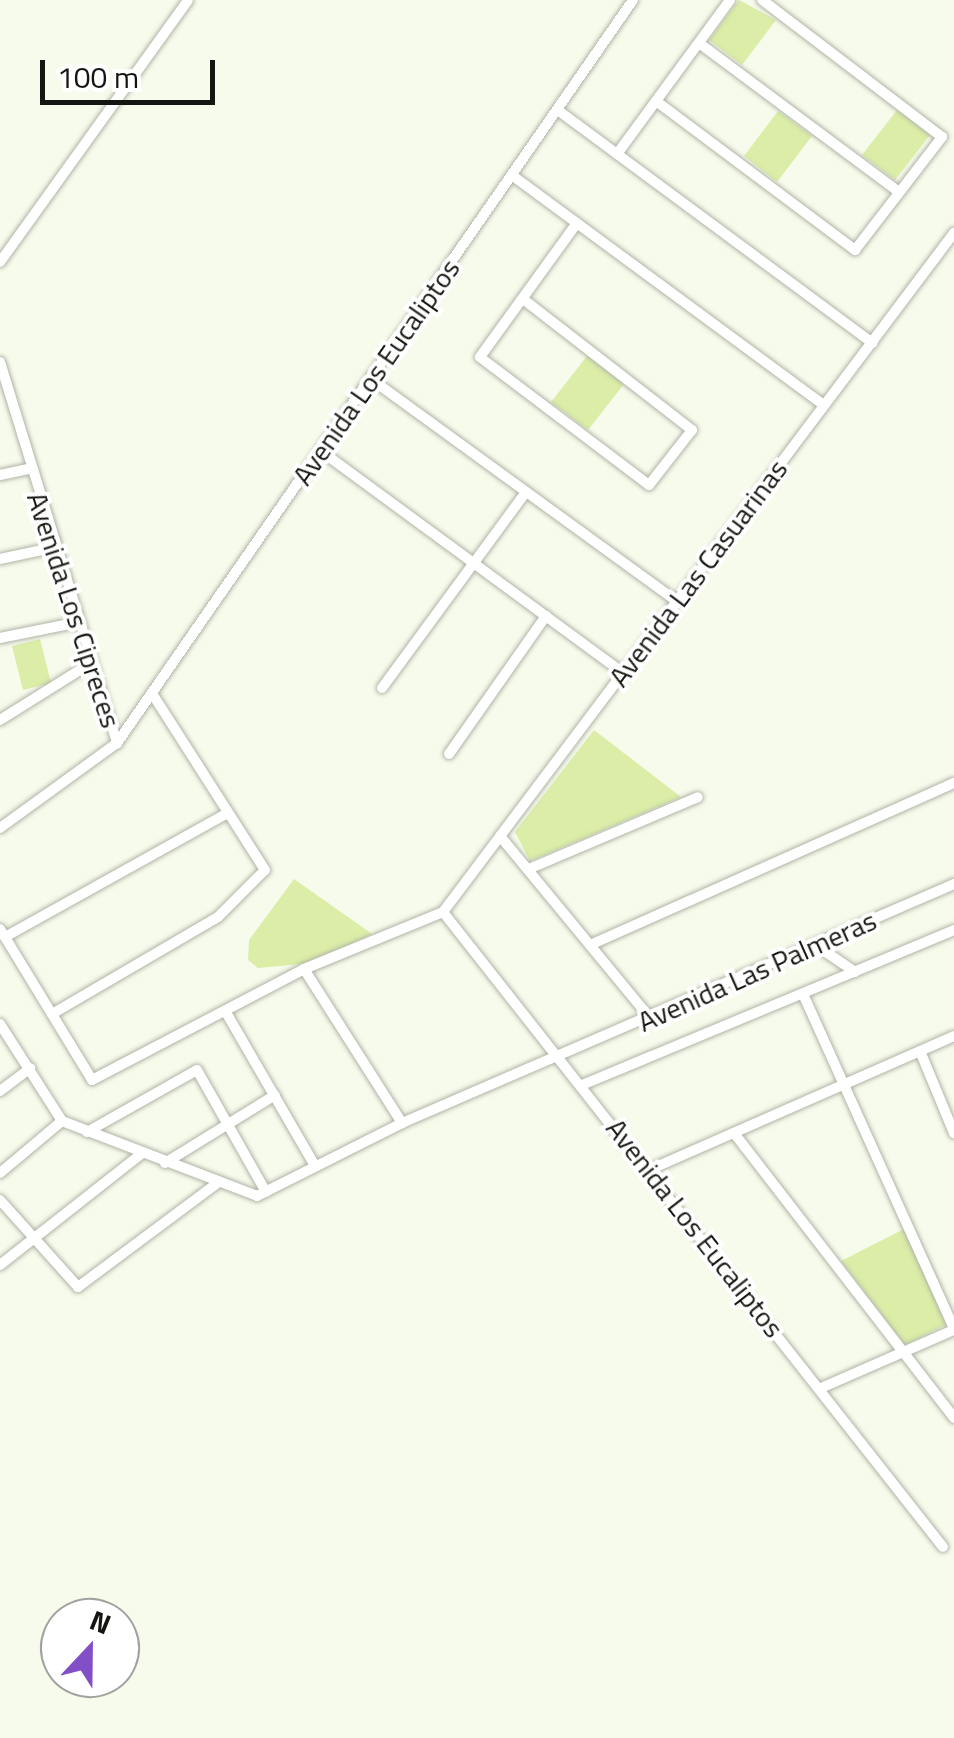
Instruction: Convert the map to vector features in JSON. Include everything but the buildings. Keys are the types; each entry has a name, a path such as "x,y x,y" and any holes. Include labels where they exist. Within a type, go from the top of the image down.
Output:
{"street":[{"path":"0,262 188,0"},
{"name":"Avenida Los Eucaliptos","path":"0,828 117,743 633,0"},
{"path":"617,154 730,0"},
{"path":"656,100 856,250 942,136 762,0"},
{"path":"699,43 900,192"},
{"path":"559,111 872,342"},
{"path":"513,176 824,405"},
{"path":"522,299 692,430 649,486 480,358 522,299 577,223"},
{"name":"Avenida Las Casuarinas","path":"443,912 954,233"},
{"name":"Avenida Los Cipreces","path":"1,369 117,743"},
{"path":"371,379 677,601"},
{"path":"321,451 623,672"},
{"path":"0,475 29,469"},
{"path":"382,688 526,492"},
{"path":"0,559 56,547"},
{"path":"449,754 546,616"},
{"path":"0,638 80,622"},
{"path":"0,728 91,662"},
{"path":"52,1014 218,917 266,870 226,814 152,693"},
{"path":"0,720 16,717"},
{"path":"590,945 954,783"},
{"path":"531,868 698,798"},
{"path":"226,814 3,933 92,1080 228,1014 304,969 443,912"},
{"path":"500,836 531,868 650,1019"},
{"name":"Avenida Las Palmeras","path":"262,1194 314,1164 402,1123 650,1019 954,884"},
{"name":"Avenida Los Eucaliptos","path":"443,912 650,1170 943,1547"},
{"name":"Avenida Las Palmeras","path":"582,1086 954,930"},
{"path":"817,946 855,972"},
{"path":"304,969 402,1123"},
{"path":"803,994 954,1329 821,1388"},
{"path":"228,1014 314,1164"},
{"path":"0,1024 62,1121 166,1163 262,1194"},
{"path":"650,1170 954,1036"},
{"path":"920,1051 954,1133"},
{"path":"0,1090 30,1068"},
{"path":"87,1132 197,1070 262,1194"},
{"path":"166,1163 275,1095"},
{"path":"0,1173 62,1121"},
{"path":"734,1133 954,1418"},
{"path":"0,1264 142,1154"},
{"path":"0,1200 78,1288 219,1182"}],"green space":[{"path":"739,0 776,20 742,65 709,40"},
{"path":"897,110 930,135 895,180 862,155"},
{"path":"778,111 812,136 777,182 744,156"},
{"path":"587,356 624,384 588,430 551,402"},
{"path":"40,639 51,683 23,690 12,646"},
{"path":"594,730 681,797 530,861 515,832"},
{"path":"294,879 372,934 311,963 258,968 248,960 249,940"},
{"path":"906,1228 947,1324 905,1345 841,1261"}]}
